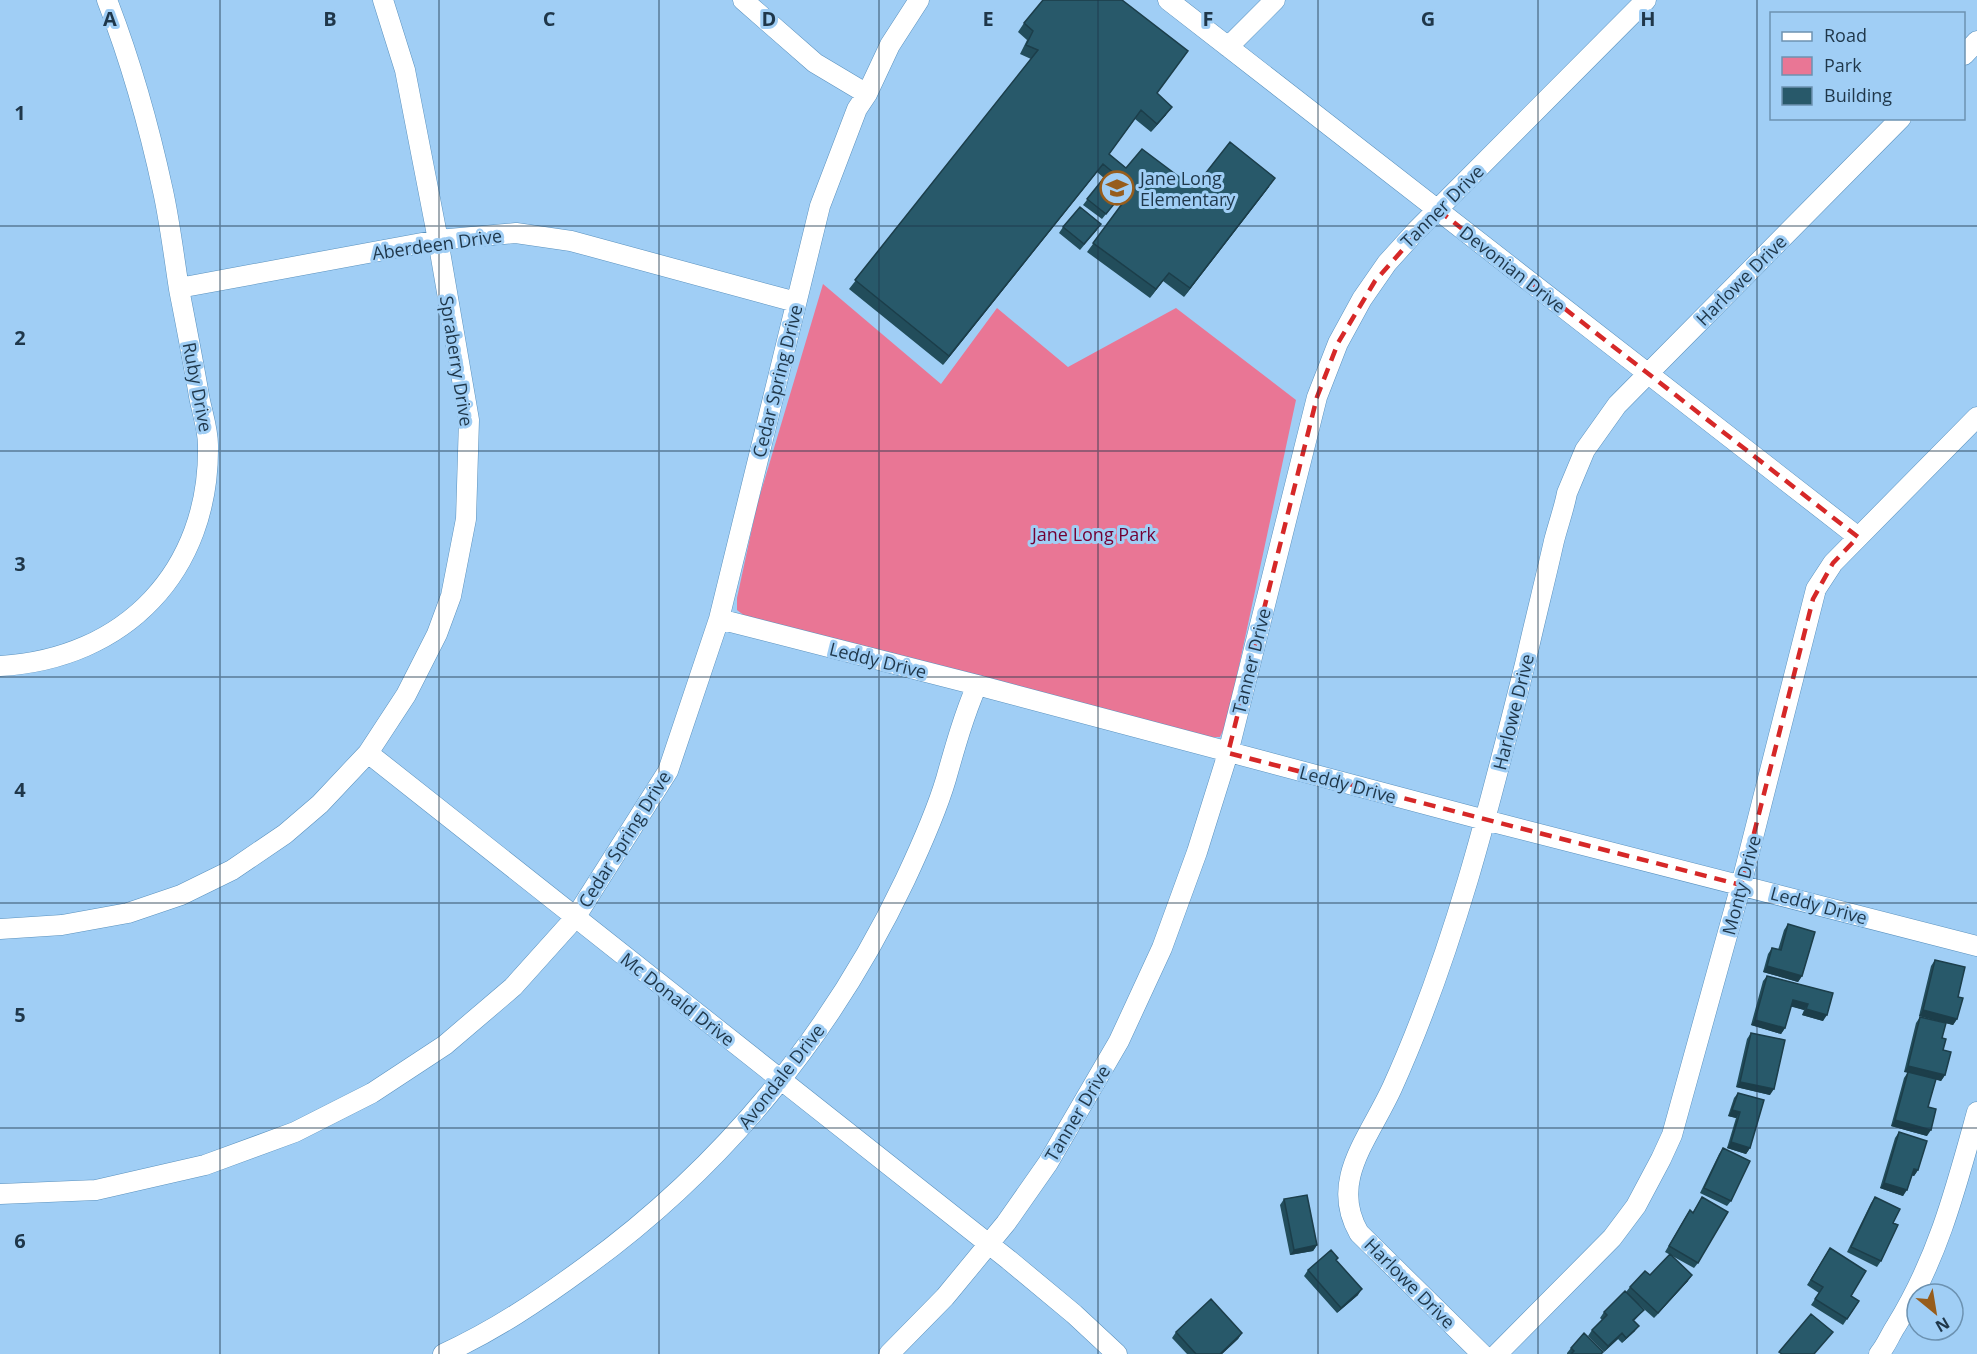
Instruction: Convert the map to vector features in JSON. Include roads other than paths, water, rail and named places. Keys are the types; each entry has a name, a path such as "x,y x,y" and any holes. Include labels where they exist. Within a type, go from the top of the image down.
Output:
{"street":[{"name":"Ruby Drive","path":"0,666 46,661 103,638 131,620 152,600 170,577 188,546 202,510 205,492 208,441 163,192 142,105 121,36 107,0"},
{"name":"Spraberry Drive","path":"0,928 62,926 128,913 181,895 232,870 285,834 320,804 368,753 406,695 436,634 450,596 466,519 469,420 438,240 405,70 383,0"},
{"path":"743,0 815,63 867,94"},
{"name":"Cedar Spring Drive","path":"0,1194 96,1190 205,1165 294,1132 372,1093 445,1045 513,987 575,918 668,771 719,620 820,206 857,110 890,45 919,0"},
{"name":"Devonian Drive","path":"1168,0 1858,537"},
{"path":"1228,47 1275,0"},
{"name":"Tanner Drive","path":"889,1354 930,1313 1006,1223 1048,1163 1131,1018 1162,948 1189,877 1228,753 1312,418 1330,363 1362,299 1387,263 1416,231 1646,0"},
{"path":"1965,54 1977,41"},
{"name":"Harlowe Drive","path":"1482,1354 1359,1233 1352,1222 1346,1192 1350,1171 1395,1080 1437,977 1454,928 1485,820 1562,508 1571,481 1585,450 1617,405 1899,120"},
{"name":"Aberdeen Drive","path":"179,288 438,240 516,232 571,241 796,302"},
{"name":"Monty Drive","path":"1497,1354 1612,1239 1636,1206 1672,1135 1742,885 1816,589 1833,563 1977,417"},
{"name":"Leddy Drive","path":"719,620 1977,946"},
{"name":"Avondale Drive","path":"450,1353 551,1292 629,1234 670,1199 711,1159 781,1080 837,1002 890,910 940,797 976,685"},
{"name":"Mc Donald Drive","path":"368,753 988,1244 1074,1314 1117,1354"},
{"path":"1879,1354 1904,1314 1932,1258 1954,1198 1977,1112"}],"place":[{"name":"Jane Long Elementary","path":"1117,188"}],"park label":[{"name":"Jane Long Park","path":"1094,534"}]}
